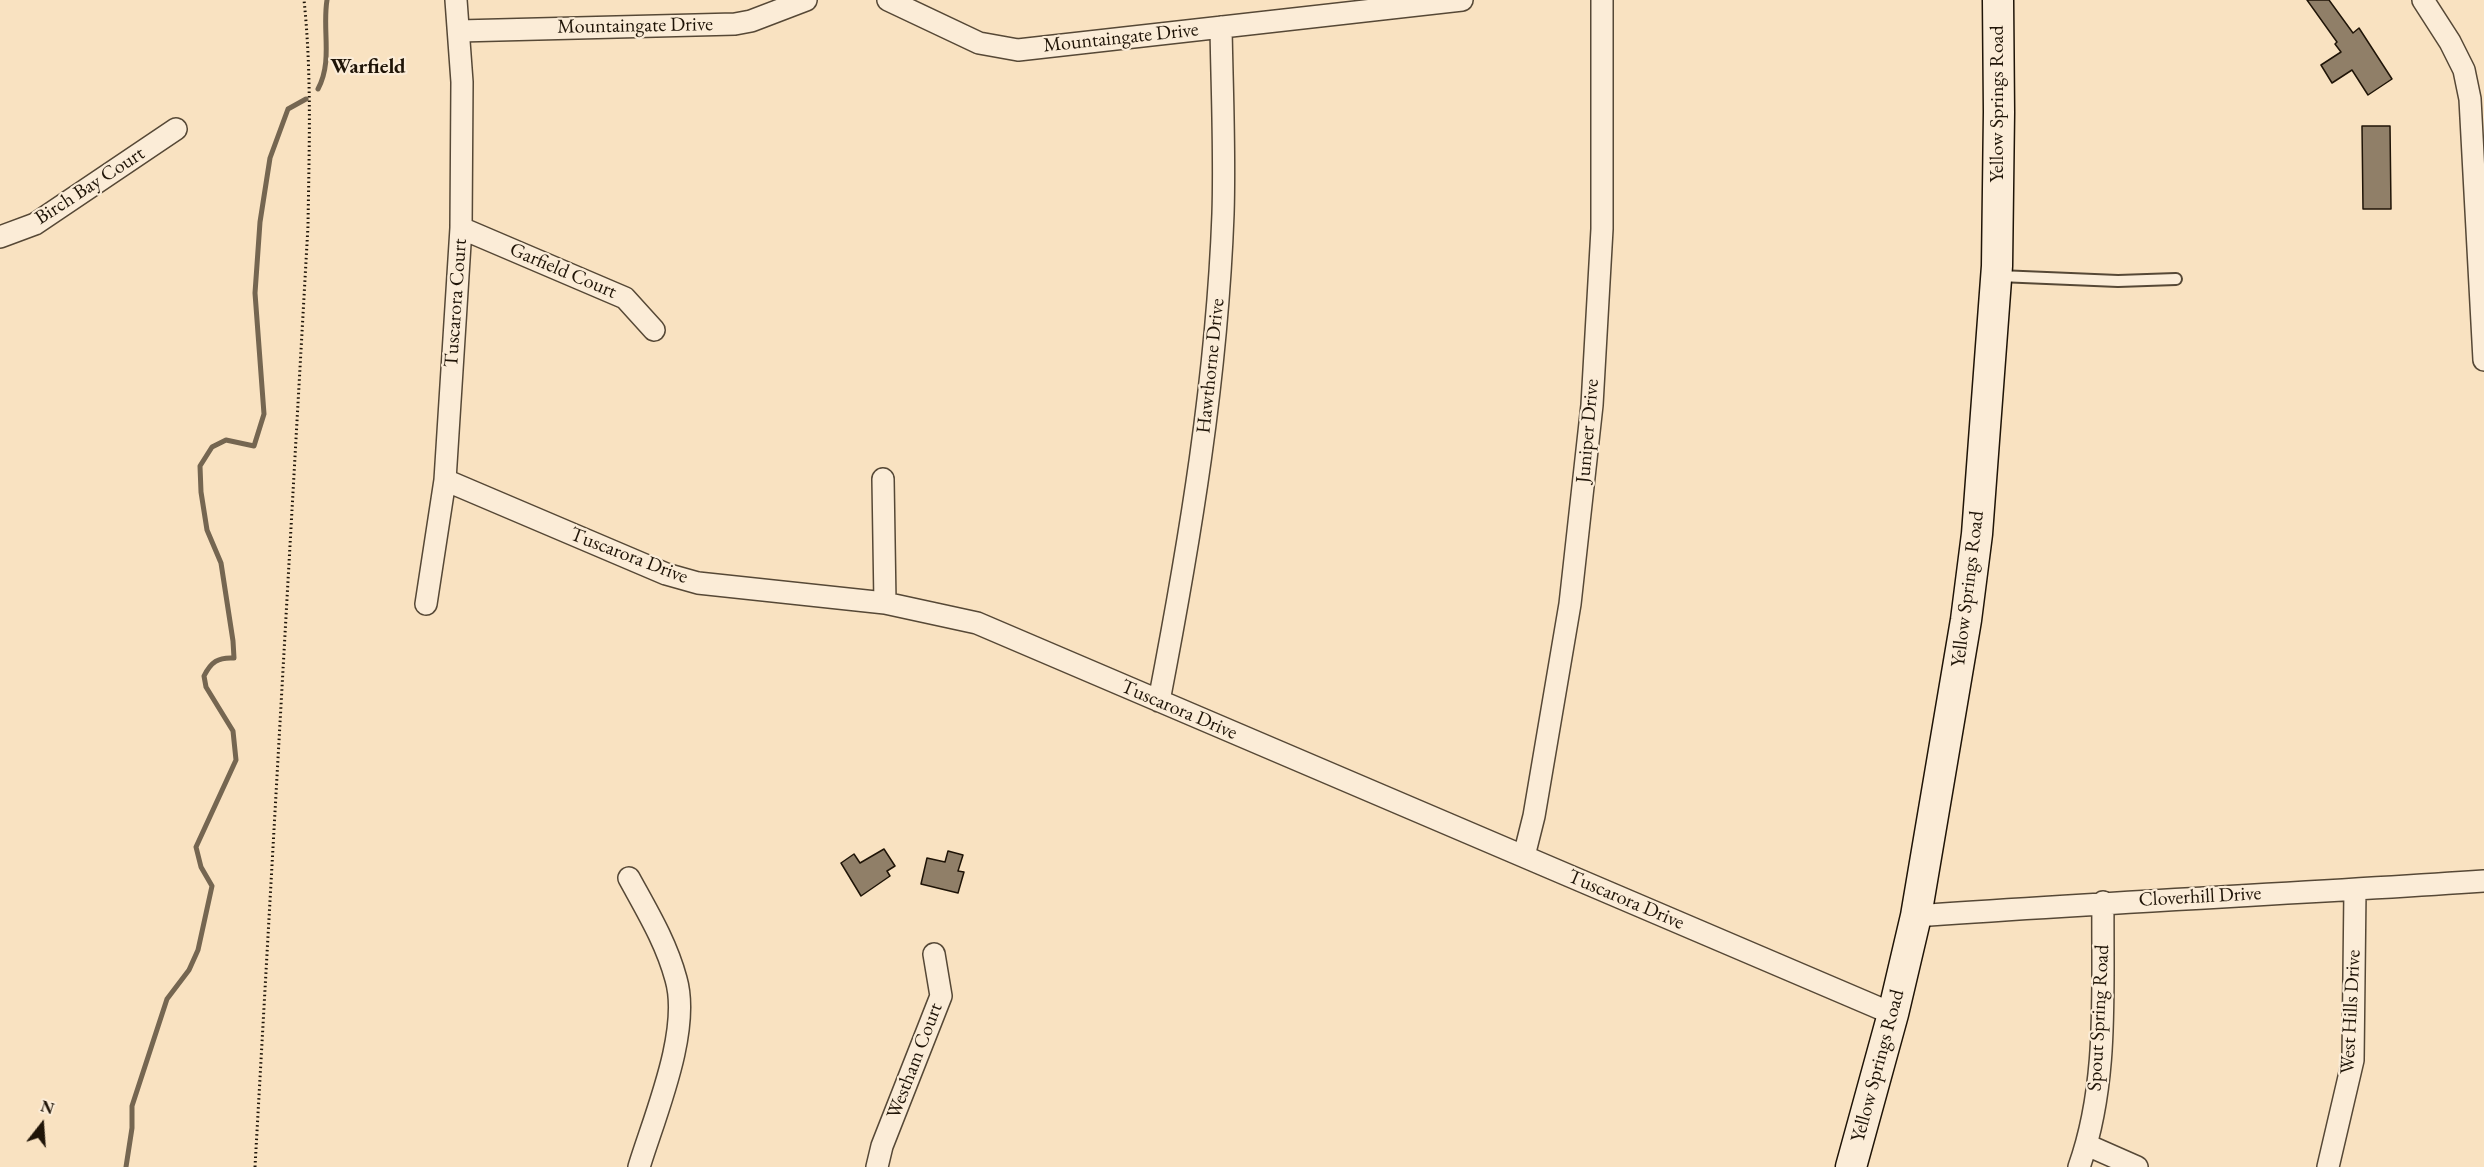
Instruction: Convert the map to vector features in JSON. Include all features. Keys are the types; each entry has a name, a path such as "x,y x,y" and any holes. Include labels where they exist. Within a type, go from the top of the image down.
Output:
{"main road":[{"name":"Yellow Springs Road","path":"1851,1167 1893,1014 1916,916 1975,552 1995,276 2000,112 1998,0"}],"street":[{"name":"Tuscarora Court","path":"426,604 445,480 461,228 462,82 456,0"},
{"name":"Mountaingate Drive","path":"459,31 735,24 751,21 806,0"},
{"name":"Mountaingate Drive","path":"888,0 979,43 1018,50 1462,0"},
{"name":"Juniper Drive","path":"1524,856 1534,816 1570,604 1592,405 1602,229 1602,0"},
{"path":"2423,0 2464,69 2470,99 2484,360"},
{"name":"Hawthorne Drive","path":"1160,701 1186,561 1203,442 1218,293 1223,213 1221,27"},
{"name":"Birch Bay Court","path":"0,237 35,224 176,129"},
{"name":"Garfield Court","path":"461,228 625,298 654,330"},
{"path":"883,479 885,603"},
{"name":"Tuscarora Drive","path":"445,480 666,573 698,583 885,603 977,623 1893,1014"},
{"path":"629,878 659,932 676,980 680,1005 680,1027 673,1057 639,1167"},
{"name":"Cloverhill Drive","path":"1916,916 2103,902 2355,890 2484,881"},
{"name":"West Hills Drive","path":"2328,1167 2353,1060 2355,890"},
{"name":"Spout Spring Road","path":"2079,1167 2087,1145 2101,1057 2103,902"},
{"name":"Westham Court","path":"877,1167 882,1146 941,996 934,954"},
{"path":"2087,1145 2137,1167"}],"lane":[{"path":"1995,276 2118,281 2176,279"}],"path":[{"path":"255,1167 308,226 309,49 304,0"}],"building":[{"path":"2307,0 2329,0 2353,33 2359,28 2392,79 2368,95 2352,70 2332,83 2321,65 2341,52 2335,44 2337,42"},
{"path":"2362,126 2390,126 2391,209 2363,209"},
{"path":"884,849 895,866 887,871 890,876 861,896 841,863 854,854 860,863"},
{"path":"948,851 963,855 958,871 964,872 958,893 921,884 927,858 945,862"}],"waterway":[{"path":"318,89 325,68 327,0"},
{"path":"126,1167 132,1128 132,1106 167,999 189,970 198,950 212,886 201,867 196,847 236,760 233,731 206,687 204,676 216,661 234,658 221,563 207,530 201,492 200,466 212,447 226,440 254,446 264,414 255,293 260,222 270,158 288,109 306,99"}],"district":[{"name":"Warfield","path":"368,67"}]}
